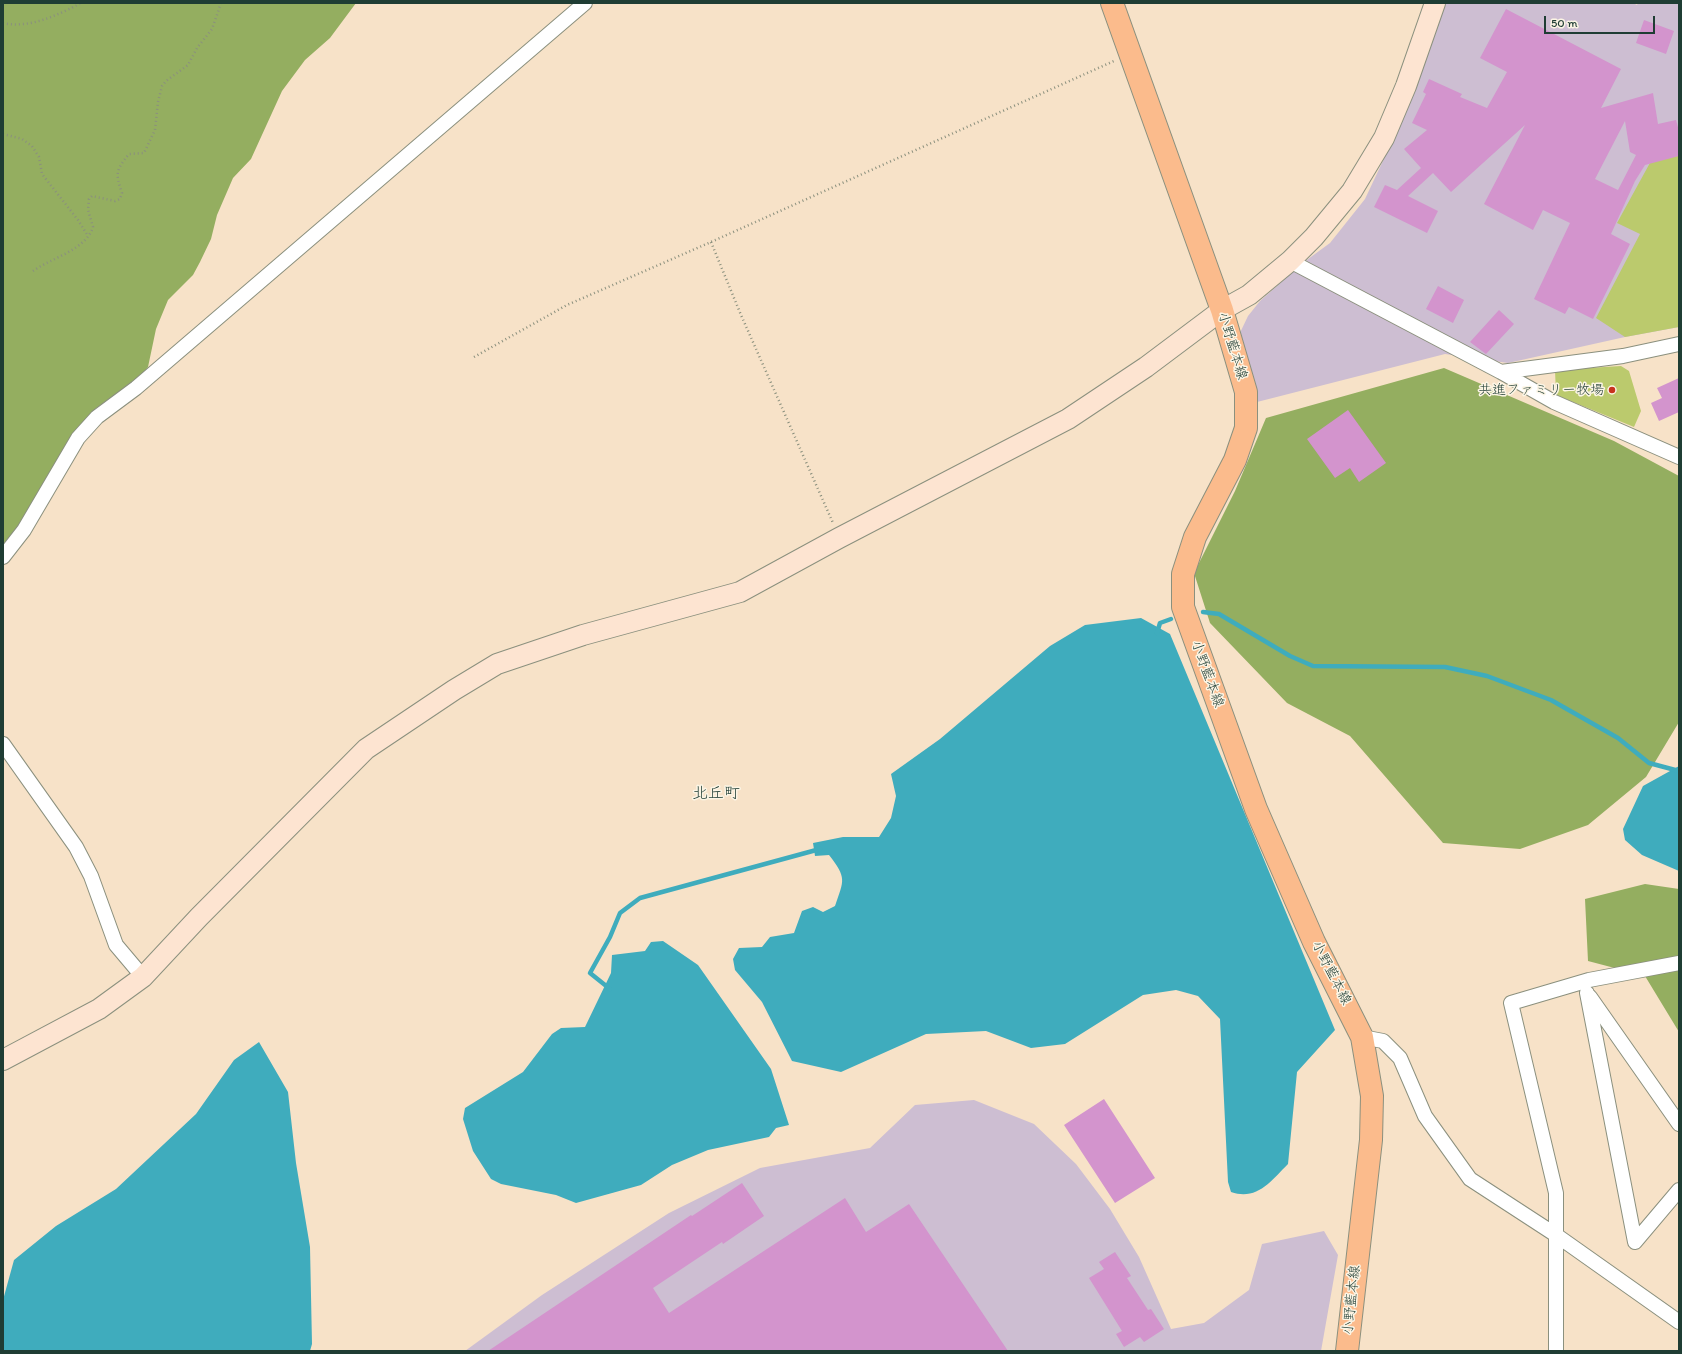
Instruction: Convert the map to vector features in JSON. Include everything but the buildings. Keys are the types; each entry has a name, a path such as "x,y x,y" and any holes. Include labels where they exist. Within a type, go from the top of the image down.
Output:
{"main road":[{"name":"小野藍本線","path":"1112,3 1129,55 1222,310 1246,392 1246,428 1235,460 1195,536 1183,574 1183,607 1256,809 1314,942 1362,1037 1372,1096 1371,1133 1347,1351"}],"street":[{"path":"3,557 24,530 78,438 97,416 136,388 585,3"},
{"path":"3,1060 99,1009 142,978 199,917 366,749 454,690 497,664 583,635 740,592 839,538 1068,419 1146,367 1222,310 1249,295 1290,261 1314,237 1352,191 1384,138 1406,86 1435,3"},
{"path":"1290,261 1501,372 1554,402 1679,457"},
{"path":"1501,372 1623,356 1679,344"},
{"path":"3,744 76,847 91,876 116,945 142,978"},
{"path":"1556,1351 1556,1193 1511,1003 1583,988 1679,963"},
{"path":"1583,988 1679,1124"},
{"path":"1583,988 1635,1242 1679,1190"},
{"path":"1362,1037 1383,1041 1400,1058 1425,1116 1470,1179 1556,1235 1679,1322"}],"path":[{"path":"3,23 12,25 38,22 81,3"},
{"path":"33,271 68,253 88,236 93,227 88,210 89,199 94,196 115,201 120,199 122,193 117,173 118,168 129,154 144,153 155,130 158,102 162,86 166,81 188,65 197,48 212,29 221,3"},
{"path":"474,357 567,305 1129,55"},
{"path":"3,134 22,139 32,146 40,157 42,174 78,220 88,236"},
{"path":"711,242 744,322 839,538"}],"shaded area":[{"path":"1440,3 1633,3 1637,5 1638,3 1679,3 1679,327 1625,337 1508,363 1445,354 1257,402 1238,337 1248,316 1260,301 1304,262 1330,243 1365,199 1389,148"},
{"path":"974,1100 1034,1124 1076,1164 1110,1209 1139,1257 1171,1329 1204,1323 1249,1290 1262,1244 1324,1231 1338,1255 1321,1351 465,1351 542,1295 669,1213 760,1168 870,1148 915,1105"}],"green space":[{"path":"3,3 356,3 330,38 305,60 282,91 251,159 233,178 217,215 211,239 193,275 168,300 156,329 148,367 142,375 95,409 86,419 24,521 3,548"},
{"path":"1679,154 1679,327 1625,337 1596,318 1640,234 1617,223 1651,161"},
{"path":"1621,366 1629,371 1641,411 1634,427 1556,395 1555,370"},
{"path":"1444,368 1614,441 1679,476 1679,722 1646,777 1588,825 1520,849 1443,843 1350,736 1287,703 1210,623 1194,573 1235,491 1266,418"},
{"path":"1645,884 1679,889 1679,1032 1645,976 1588,961 1585,899"}],"water":[{"path":"1141,618 1170,634 1335,1030 1297,1072 1288,1164 1263,1188 1248,1194 1231,1192 1228,1182 1220,1019 1198,996 1176,990 1143,995 1065,1044 1031,1048 986,1031 926,1034 841,1072 792,1061 762,1002 735,970 733,959 739,948 762,947 770,937 794,933 802,911 813,907 823,912 835,906 842,885 841,874 829,855 815,856 813,843 843,837 879,837 891,818 896,796 891,774 940,739 1050,646 1085,625"},
{"path":"1679,766 1679,871 1642,855 1625,840 1623,829 1643,786"},
{"path":"663,941 698,965 771,1069 789,1125 776,1128 769,1137 708,1150 672,1165 641,1185 576,1203 556,1195 501,1184 491,1179 473,1151 463,1119 465,1108 523,1072 552,1034 561,1028 585,1027 611,973 612,955 645,951 651,942"},
{"path":"259,1042 288,1092 296,1163 310,1247 312,1344 310,1351 3,1351 3,1300 14,1260 56,1226 116,1189 196,1114 234,1060"}],"waterway":[{"path":"1203,612 1219,614 1290,656 1313,666 1445,667 1487,676 1551,700 1618,738 1649,763 1679,771"},
{"path":"1157,633 1160,623 1171,619"},
{"path":"610,989 590,973 610,937 620,913 640,898 820,849"}],"place":[{"name":"共進ファミリー牧場","path":"1612,390"}],"district":[{"name":"北丘町","path":"716,794"}]}
